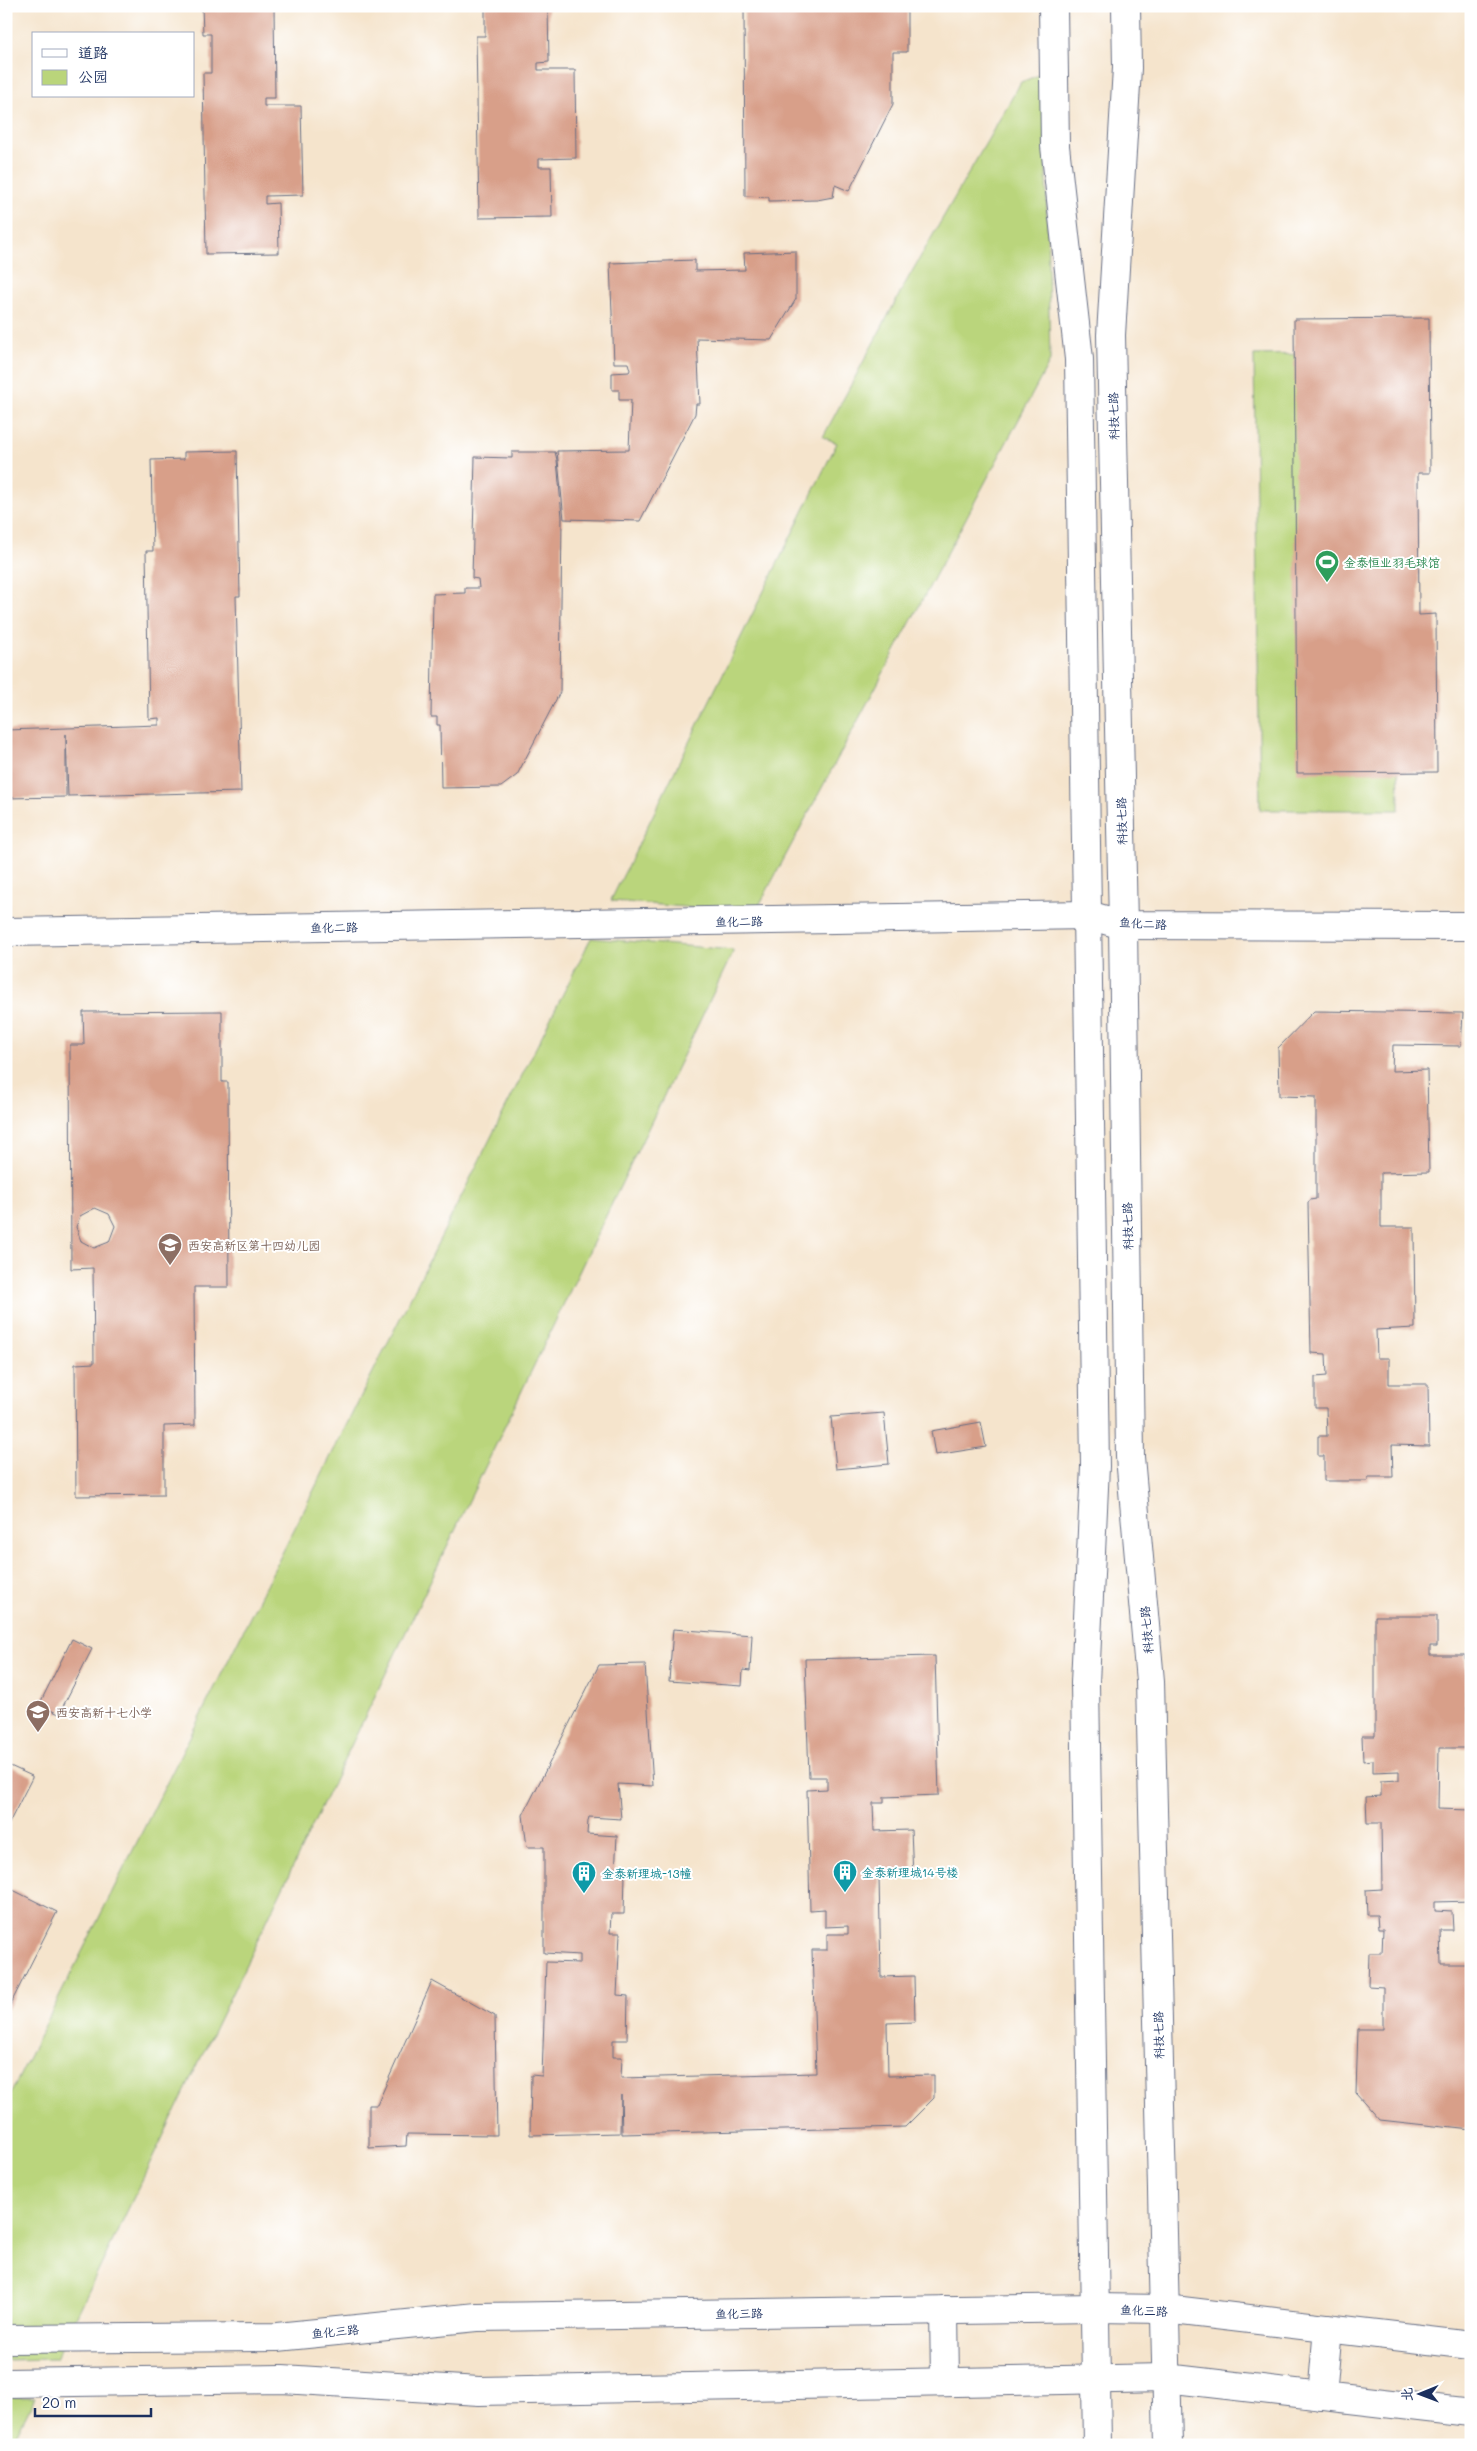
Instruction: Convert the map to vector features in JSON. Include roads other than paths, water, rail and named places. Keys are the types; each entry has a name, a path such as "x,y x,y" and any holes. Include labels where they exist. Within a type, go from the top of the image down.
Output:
{"street":[{"path":"1053,6 1056,146 1079,359 1095,1466 1085,1683 1097,2445"},
{"name":"科技七路","path":"1126,6 1127,68 1111,335 1123,924 1130,1457 1150,1681 1168,2445"},
{"name":"鱼化二路","path":"6,932 1088,915 1123,924 1471,926"},
{"name":"鱼化三路","path":"6,2339 277,2337 477,2317 1095,2308 1164,2309 1471,2345"},
{"path":"944,2310 946,2381"},
{"path":"1322,2396 1328,2328"},
{"path":"6,2383 282,2378 478,2391 1166,2378 1471,2413"}],"place":[{"name":"金泰恒业羽毛球馆","path":"1327,583"},
{"name":"西安高新区第十四幼儿园","path":"170,1266"},
{"name":"西安高新十七小学","path":"38,1733"},
{"name":"金泰新理城14号楼","path":"845,1893"},
{"name":"金泰新理城-13幢","path":"584,1894"}]}
